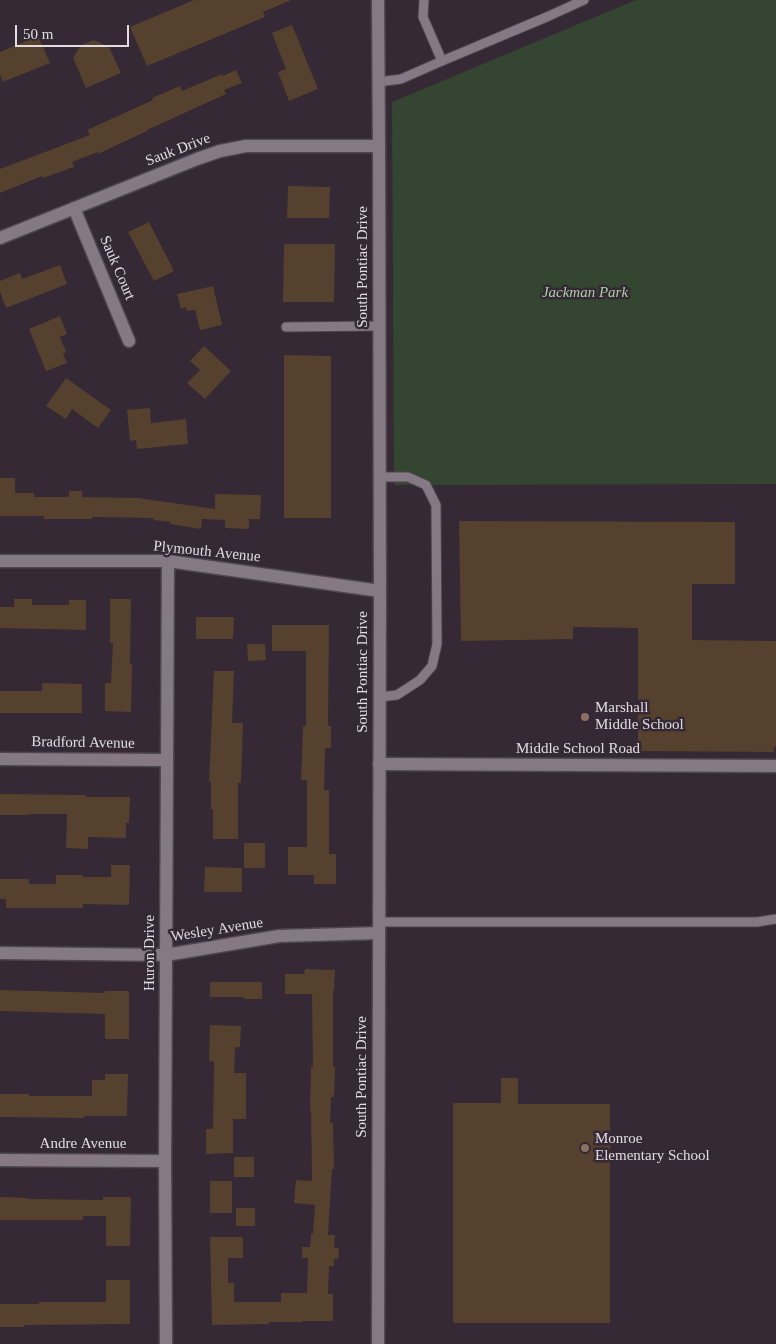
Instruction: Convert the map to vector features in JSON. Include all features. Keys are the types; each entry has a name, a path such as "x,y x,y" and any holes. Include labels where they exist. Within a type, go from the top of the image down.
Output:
{"street":[{"name":"South Pontiac Drive","path":"378,0 380,591 378,1344"},
{"name":"Sauk Drive","path":"0,238 188,162 220,151 246,146 379,146"},
{"name":"Sauk Court","path":"74,208 129,341"},
{"name":"Plymouth Avenue","path":"0,561 168,562 380,591"},
{"name":"Huron Drive","path":"166,1344 168,562"},
{"name":"Bradford Avenue","path":"0,758 166,760"},
{"name":"Middle School Road","path":"379,764 776,766"},
{"name":"Wesley Avenue","path":"0,953 166,955 279,936 379,927"},
{"name":"Andre Avenue","path":"0,1160 165,1161"}],"lane":[{"path":"424,0 423,17 442,61"},
{"path":"378,82 402,79 584,0"},
{"path":"286,327 379,326"},
{"path":"379,477 408,477 426,485 436,505 437,644 432,666 420,680 397,695 379,697"},
{"path":"379,927 756,922 776,919"}],"green space":[{"name":"Jackman Park","path":"636,0 776,0 776,484 394,485 392,102"}],"building":[{"path":"194,0 291,0 263,12 265,17 147,66 130,27"},
{"path":"292,25 318,89 289,101 278,72 286,69 272,33"},
{"path":"38,36 50,63 3,82 0,75 0,52"},
{"path":"94,40 109,47 121,73 86,88 73,58 81,45"},
{"path":"236,70 242,83 224,90 226,94 98,154 98,152 72,162 74,167 43,178 42,176 0,193 0,169 90,135 87,130 180,86 182,91"},
{"path":"288,186 330,187 329,218 287,218"},
{"path":"149,222 174,271 154,281 128,232"},
{"path":"284,244 335,244 334,302 283,302"},
{"path":"60,265 67,284 6,308 0,292 0,281 20,273 22,279"},
{"path":"213,286 222,325 200,330 195,310 187,311 186,307 181,309 177,294"},
{"path":"60,316 67,334 60,337 66,352 63,354 67,363 46,371 29,329"},
{"path":"204,346 231,371 205,399 187,383 200,370 190,361"},
{"path":"284,355 331,356 331,518 284,518"},
{"path":"66,378 111,410 98,428 72,409 66,419 46,406"},
{"path":"150,408 151,423 186,419 188,444 137,449 136,440 130,441 127,410"},
{"path":"0,478 15,478 15,493 34,493 34,497 69,497 69,491 82,491 82,497 138,498 215,509 215,494 261,495 260,519 249,519 249,529 225,528 225,520 202,519 201,529 153,520 154,518 92,517 92,519 44,519 44,516 0,516"},
{"name":"Marshall Middle School","path":"459,521 735,522 735,584 692,584 692,640 776,641 776,747 774,747 774,752 638,751 638,628 573,627 573,639 461,641"},
{"path":"14,599 32,599 32,605 69,605 69,600 86,600 86,630 0,628 0,607 14,607"},
{"path":"110,599 131,599 131,712 105,711 105,683 111,683 113,643 110,643"},
{"path":"196,617 234,617 233,639 196,639"},
{"path":"272,625 329,625 328,726 331,726 331,748 325,748 324,790 329,790 329,854 336,854 336,884 314,884 314,875 288,875 288,847 307,847 307,780 301,780 303,726 306,726 306,651 272,651"},
{"path":"247,644 265,644 266,660 248,661"},
{"path":"214,671 234,671 232,723 243,723 241,783 238,783 238,839 213,839 213,809 211,809 211,782 209,782"},
{"path":"42,683 82,684 82,713 0,713 0,691 42,691"},
{"path":"0,794 130,797 129,823 126,823 126,838 88,837 88,849 66,848 67,814 0,815"},
{"path":"244,843 265,843 265,868 244,868"},
{"path":"111,865 130,865 129,905 83,904 83,908 6,908 6,899 0,899 0,879 29,879 29,884 56,884 56,875 111,877"},
{"path":"205,867 242,868 242,892 204,892"},
{"path":"305,969 335,970 333,990 333,1067 335,1067 334,1097 331,1097 330,1123 333,1123 334,1169 332,1169 328,1235 335,1235 334,1248 339,1248 338,1259 334,1259 334,1266 329,1266 328,1294 333,1294 333,1321 212,1325 210,1237 243,1237 243,1258 228,1258 228,1283 234,1283 234,1302 281,1302 281,1293 307,1293 308,1258 302,1258 302,1247 310,1247 315,1205 294,1203 296,1180 312,1181 310,1111 311,1067 313,1067 312,994 285,994 285,974 304,974"},
{"path":"210,982 262,982 262,999 210,997"},
{"path":"0,990 105,993 105,991 129,991 129,1039 105,1039 105,1014 0,1011"},
{"path":"210,1025 241,1026 240,1047 235,1047 234,1073 246,1073 246,1119 233,1119 233,1153 206,1154 206,1129 213,1129 214,1062 209,1061"},
{"path":"105,1074 128,1074 127,1116 84,1116 84,1118 0,1117 0,1094 92,1096 92,1080 105,1080"},
{"name":"Monroe Elementary School","path":"501,1078 518,1078 518,1104 610,1104 610,1323 453,1323 453,1103 501,1103"},
{"path":"234,1157 254,1157 254,1177 234,1177"},
{"path":"210,1181 232,1181 232,1213 210,1213"},
{"path":"0,1197 103,1200 103,1197 131,1197 130,1246 106,1246 106,1216 83,1216 83,1220 0,1220"},
{"path":"236,1208 255,1208 255,1226 236,1226"},
{"path":"106,1280 130,1280 130,1324 0,1327 0,1304 106,1302"}],"place":[{"name":"Marshall Middle School","path":"585,717"},
{"name":"Monroe Elementary School","path":"585,1148"}]}
